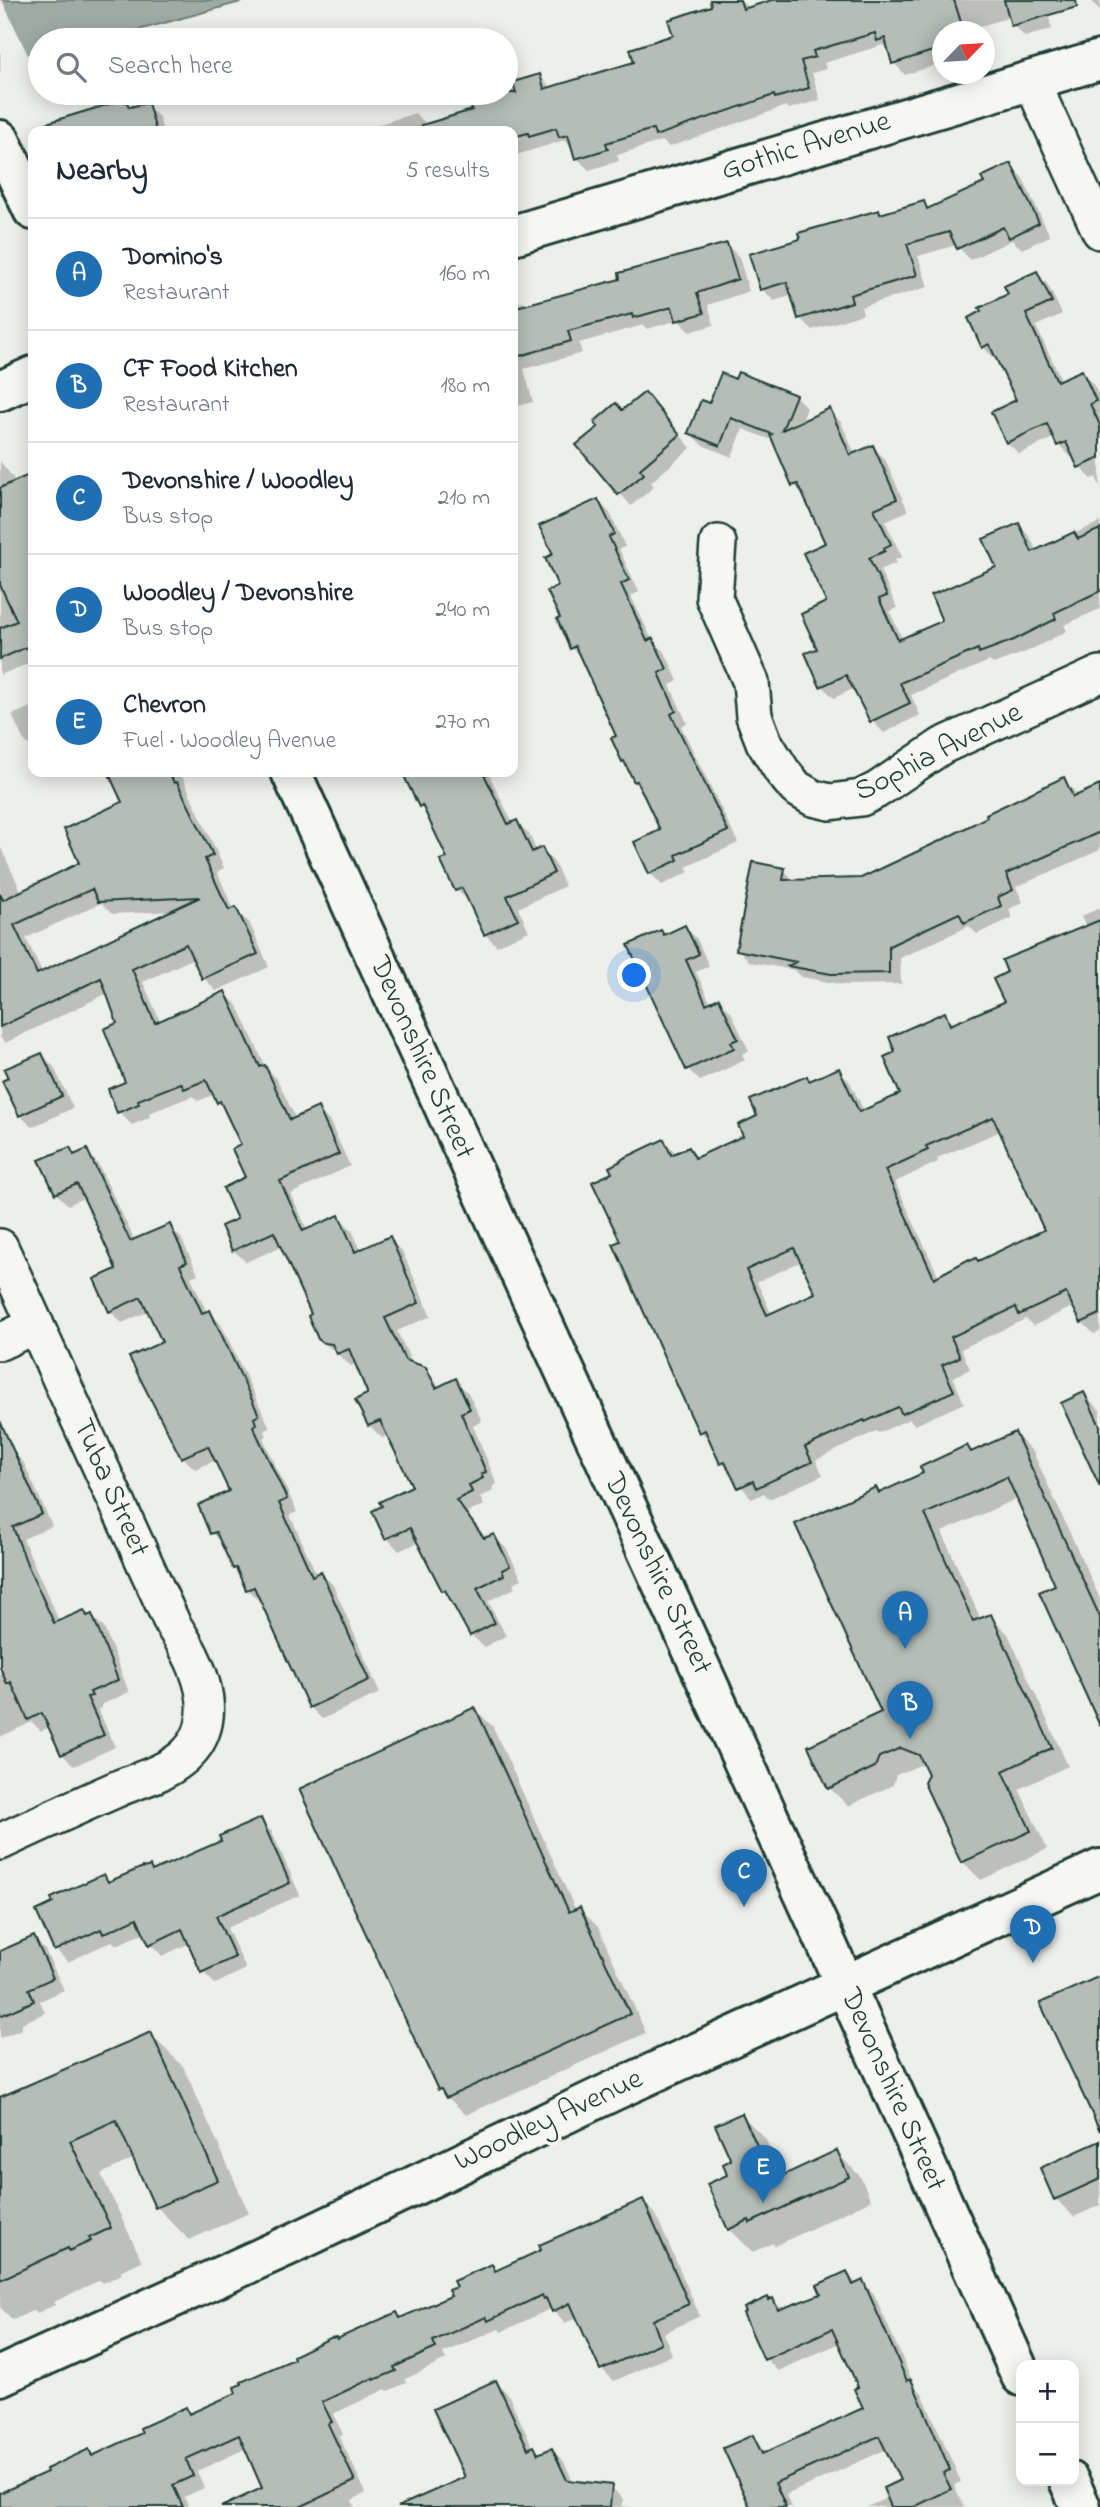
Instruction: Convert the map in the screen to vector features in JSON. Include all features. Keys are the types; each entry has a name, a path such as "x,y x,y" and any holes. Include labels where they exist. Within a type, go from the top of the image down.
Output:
{"main road":[{"name":"Gothic Avenue","path":"518,234 1100,60"},
{"path":"0,140 28,199"},
{"path":"0,391 28,378"},
{"name":"Devonshire Street","path":"293,777 845,1984 1016,2365"},
{"name":"Woodley Avenue","path":"0,2376 294,2243 517,2135 1100,1869"},
{"path":"1071,2486 1081,2507"}],"street":[{"path":"1031,80 1100,230"},
{"name":"Sophia Avenue","path":"718,542 715,598 751,682 754,716 764,742 782,771 796,788 813,798 830,802 861,798 942,746 1100,674"},
{"name":"Tuba Street","path":"0,1247 173,1625 187,1647 202,1680 205,1709 203,1733 192,1749 177,1763 0,1842"},
{"path":"0,1342 36,1325"}],"shaded area":[{"path":"0,0 248,0 146,28 28,28 28,65 0,71"}],"pier":[{"path":"2,0 28,55 28,69 0,75"}],"building":[{"path":"710,0 740,0 743,9 772,0 954,0 961,21 932,21 932,51 892,64 885,38 877,41 875,33 813,51 815,57 801,61 809,88 775,98 774,95 655,136 653,129 606,143 608,149 575,159 568,135 559,137 556,128 529,136 528,133 518,136 518,126 422,126 472,110 471,105 518,105 518,81 540,74 544,89 634,62 630,49 673,35 668,20 711,6"},
{"path":"1004,0 1076,0 1077,7 1011,26"},
{"path":"106,105 149,105 155,126 40,126"},
{"path":"1011,163 1039,223 1009,238 1003,227 957,249 949,232 907,244 917,275 850,295 852,302 798,319 787,282 760,290 749,254 800,239 798,233 879,210 880,214 924,201 927,209 984,183 981,177"},
{"path":"727,243 738,279 697,293 704,313 676,321 672,307 633,318 632,314 568,331 571,341 518,357 518,307 620,279 619,273"},
{"path":"1037,271 1052,302 1026,314 1057,381 1082,370 1096,401 1090,404 1100,425 1100,458 1078,468 1066,442 1057,446 1047,424 1006,443 991,412 1016,400 989,344 982,348 968,318 981,311 979,308 1008,294 1004,286"},
{"path":"738,372 796,395 782,430 830,408 850,455 873,445 897,499 874,509 891,544 884,548 885,551 869,558 887,596 879,599 898,640 942,621 931,595 996,567 983,539 1019,523 1032,552 1074,532 1078,539 1100,529 1100,591 1054,613 1056,619 1014,640 979,653 978,649 900,683 910,703 870,722 846,675 820,687 805,653 817,649 801,614 826,602 803,553 825,543 798,484 792,486 770,435 772,434 731,418 720,446 688,433 701,400 709,403 721,373 735,379"},
{"path":"645,392 680,435 640,469 644,474 618,495 576,445 598,427 594,422 616,403 622,410"},
{"path":"28,475 28,646 0,659 0,628 17,621 0,585 0,488"},
{"path":"598,499 613,530 614,534 609,537 629,580 621,584 647,641 653,638 667,669 659,673 676,711 671,714 728,831 676,855 678,860 649,874 634,842 660,830 637,781 634,782 624,761 622,762 611,738 616,736 575,646 570,649 557,619 560,618 547,591 558,586 545,558 553,554 539,526"},
{"path":"110,777 171,777 174,783 177,782 213,855 205,859 222,896 229,910 236,907 258,954 202,979 186,944 132,969 155,1023 225,991 260,1067 265,1065 290,1120 318,1107 339,1154 280,1181 303,1231 339,1215 355,1252 390,1236 419,1303 385,1318 405,1360 426,1367 436,1388 456,1378 470,1409 461,1413 486,1472 481,1474 483,1478 469,1485 472,1492 456,1500 484,1538 494,1534 510,1566 502,1570 504,1575 477,1588 495,1623 470,1636 445,1590 442,1591 410,1528 385,1539 372,1511 382,1506 379,1502 412,1486 380,1421 368,1426 355,1400 367,1392 349,1349 337,1354 332,1344 318,1339 308,1316 311,1314 274,1232 232,1251 221,1226 237,1219 223,1188 245,1177 232,1149 241,1145 220,1101 217,1103 206,1080 184,1089 181,1083 138,1100 139,1104 117,1113 108,1089 125,1082 104,1029 117,1023 101,978 0,1027 0,894 3,900 79,863 64,829 122,802","holes":["92,889 98,902 200,897 37,974 14,925"]},
{"path":"404,777 485,777 508,824 517,820 532,852 542,847 554,873 507,896 518,919 484,935 462,888 455,891 440,860 447,858 422,805 419,807"},
{"path":"1064,777 1073,797 1100,785 1100,832 1006,874 1013,890 998,897 1001,906 964,923 959,913 889,946 889,973 831,974 788,966 796,962 736,950 753,862 785,868 783,880 861,878"},
{"path":"1100,920 1100,1314 1081,1323 1066,1293 1019,1315 1016,1307 951,1337 960,1357 942,1365 954,1391 902,1414 898,1407 865,1422 864,1420 805,1447 812,1462 756,1488 753,1481 738,1488 725,1462 720,1464 705,1430 699,1433 613,1244 620,1241 592,1182 612,1173 609,1167 620,1160 664,1139 671,1155 689,1147 695,1158 743,1136 738,1125 757,1116 750,1100 807,1076 809,1081 839,1068 859,1112 900,1094 884,1057 895,1052 889,1037 945,1012 950,1025 1004,1002 993,979 1007,972 1002,960","holes":["993,1117 1044,1230 978,1261 976,1258 970,1261 969,1259 934,1278 885,1170 928,1150 926,1146","794,1248 815,1293 767,1315 746,1270"]},
{"path":"685,925 699,954 686,960 706,1004 719,998 738,1039 731,1042 734,1048 686,1070 628,945 661,930 664,935"},
{"path":"42,1053 62,1096 19,1116 2,1081 8,1078 4,1069"},
{"path":"70,1147 74,1155 87,1149 130,1241 170,1224 187,1262 180,1265 202,1313 210,1310 259,1415 254,1418 256,1424 253,1426 287,1499 279,1503 312,1576 321,1571 369,1680 309,1708 254,1587 246,1590 216,1532 210,1534 198,1505 229,1491 208,1446 181,1458 129,1357 162,1342 141,1297 109,1312 94,1279 116,1269 95,1222 77,1184 55,1194 39,1160"},
{"path":"1084,1392 1100,1426 1100,1487 1061,1403"},
{"path":"0,1421 42,1514 13,1527 27,1564 54,1623 84,1610 87,1616 92,1614 118,1680 90,1692 92,1696 87,1697 104,1735 61,1755 42,1713 28,1720 11,1682 7,1684 0,1667"},
{"path":"1015,1432 1100,1617 1100,1726 1039,1592 1055,1585 1007,1477 925,1514 973,1621 991,1614 1052,1748 1003,1771 1031,1831 961,1863 924,1783 928,1774 919,1755 901,1748 879,1757 875,1767 828,1789 808,1746 881,1712 795,1524 876,1487 879,1493 923,1473 920,1467 967,1445 971,1452"},
{"path":"475,1707 569,1912 580,1907 630,2014 446,2098 441,2089 438,2090 299,1789"},
{"path":"261,1818 290,1883 216,1916 235,1957 201,1973 182,1929 149,1945 137,1918 103,1934 101,1929 54,1951 36,1911 53,1903 51,1898 104,1874 108,1882 143,1867 150,1866 152,1871 221,1841 219,1836"},
{"path":"34,1936 53,1978 29,1989 34,2001 0,2016 0,1951"},
{"path":"1100,1976 1100,2131 1040,2003"},
{"path":"151,2032 218,2180 155,2208 116,2120 70,2141 111,2228 89,2238 91,2241 69,2251 68,2248 0,2280 0,2097"},
{"path":"742,2113 773,2180 837,2150 849,2177 750,2223 749,2220 728,2230 707,2184 727,2175 723,2164 731,2160 715,2125"},
{"path":"1100,2141 1100,2179 1054,2200 1040,2168"},
{"path":"643,2199 689,2304 653,2320 661,2343 600,2370 570,2303 552,2312 542,2295 488,2321 486,2317 433,2341 436,2348 394,2367 396,2371 374,2380 373,2378 322,2402 332,2422 328,2424 355,2481 300,2507 221,2507 262,2488 239,2435 186,2459 193,2476 173,2485 183,2507 0,2507 0,2493 47,2472 46,2469 89,2449 92,2456 142,2433 140,2428 186,2407 189,2414 236,2393 234,2387 242,2384 241,2382 294,2359 293,2356 330,2338 337,2339 397,2312 400,2318 451,2296 448,2290 456,2287 453,2281 492,2264 495,2271 541,2250 539,2245"},
{"path":"847,2271 853,2285 863,2280 907,2381 911,2379 950,2470 943,2473 951,2489 914,2507 891,2507 883,2488 900,2480 879,2436 775,2483 786,2507 750,2507 723,2448 753,2435 762,2454 863,2408 854,2389 858,2387 832,2329 764,2360 743,2313 746,2312 744,2308 768,2297 769,2300 773,2298 778,2310 821,2294 817,2285"},
{"path":"496,2380 528,2449 534,2446 538,2454 552,2448 567,2480 612,2485 610,2507 397,2507 465,2477 433,2409"}],"place":[{"name":"Domino's","path":"905,1649"},
{"name":"CF Food Kitchen","path":"910,1739"},
{"name":"Devonshire / Woodley","path":"744,1907"},
{"name":"Woodley / Devonshire","path":"1033,1963"},
{"name":"Chevron","path":"763,2203"}]}
